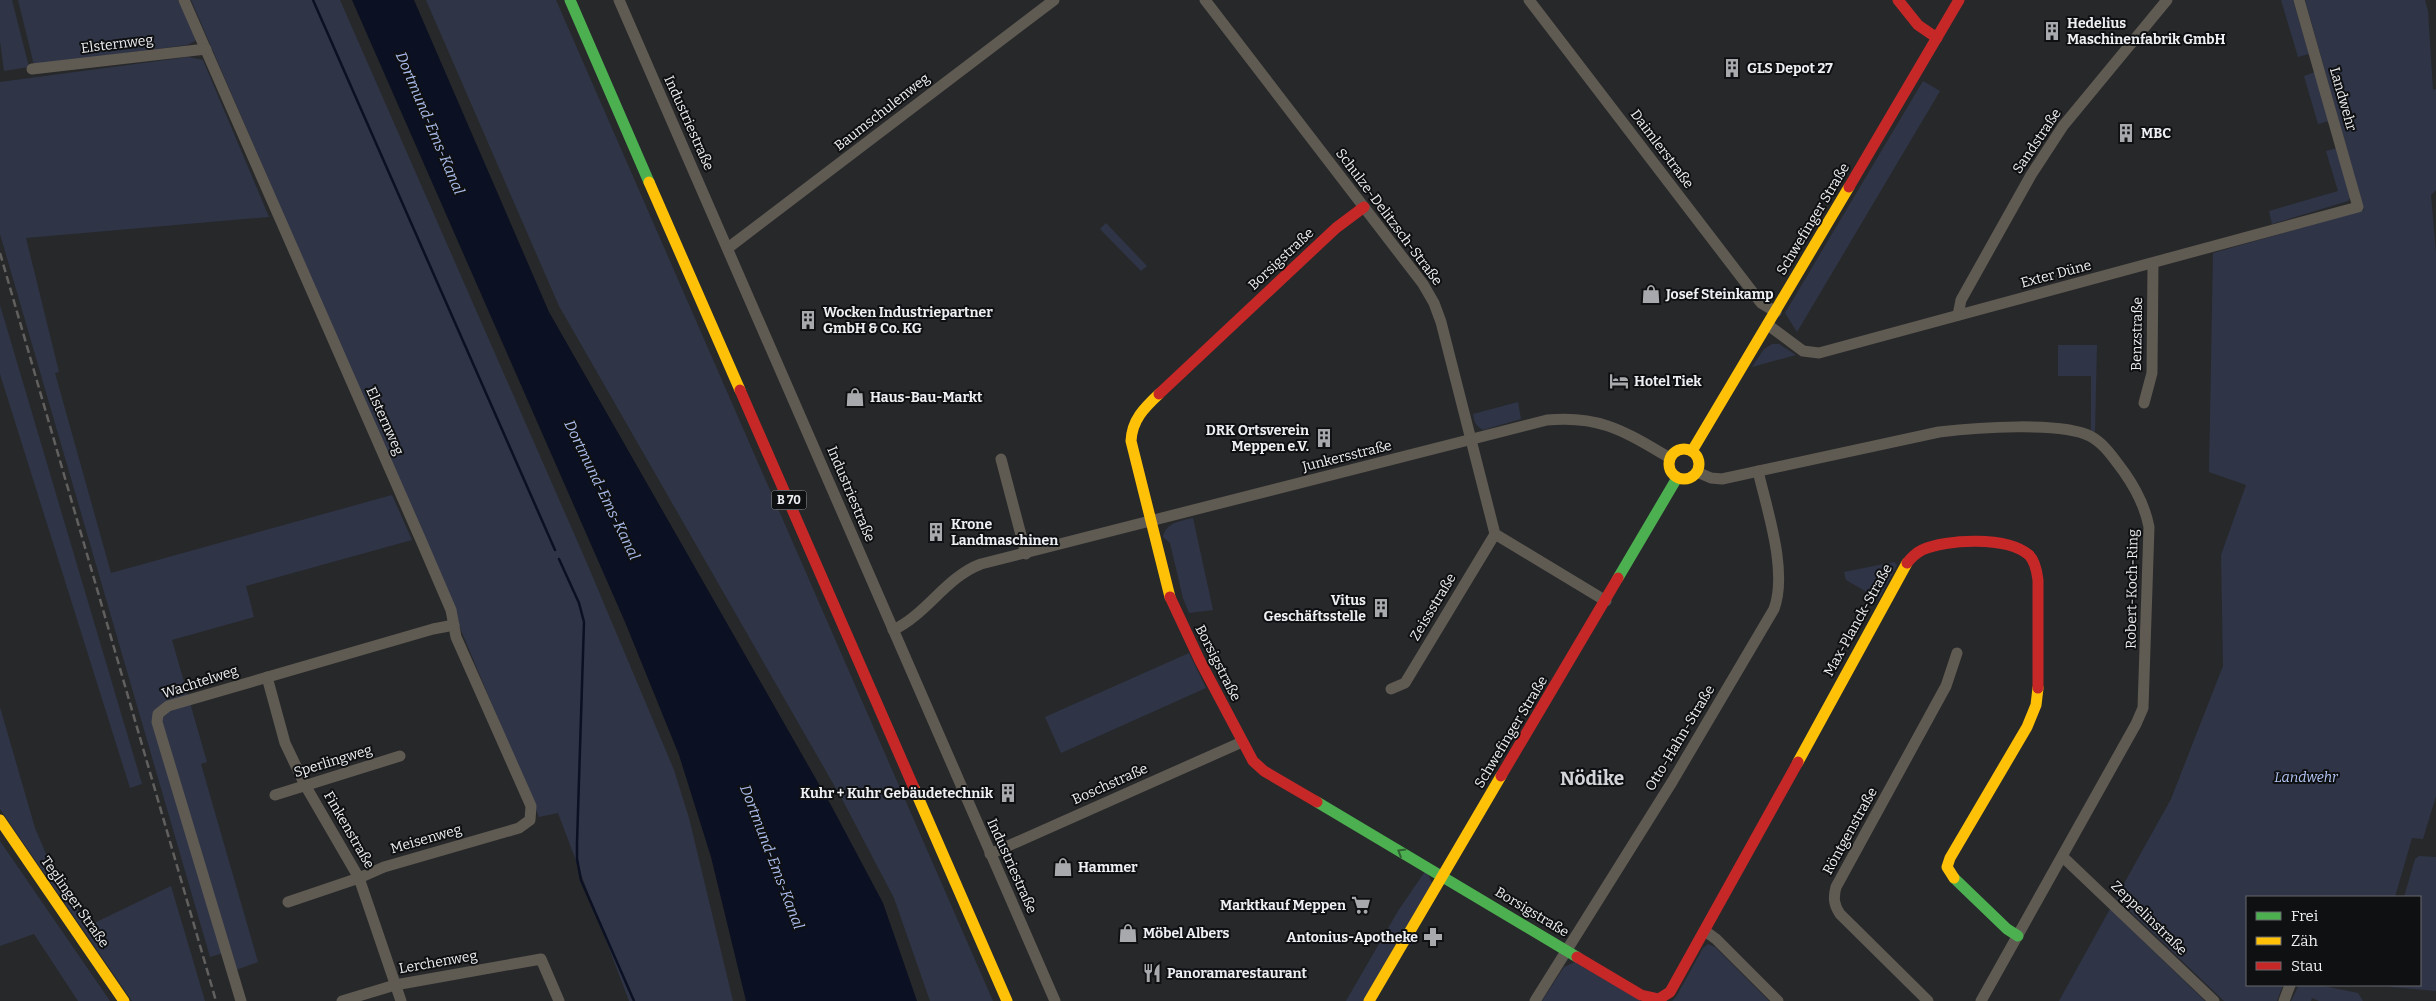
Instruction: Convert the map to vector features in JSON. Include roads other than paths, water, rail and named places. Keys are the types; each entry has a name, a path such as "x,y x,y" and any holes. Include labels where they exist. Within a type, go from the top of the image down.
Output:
{"street":[{"name":"Elsternweg","path":"184,0 424,547 451,610 456,637 531,806"},
{"name":"B 70","path":"570,0 1007,1001"},
{"name":"Industriestraße","path":"619,0 1054,1001"},
{"name":"Baumschulenweg","path":"728,248 1054,0"},
{"name":"Schulze-Delitzsch-Straße","path":"1205,0 1364,207 1434,302 1442,322 1495,534"},
{"name":"Daimlerstraße","path":"1529,0 1761,303 1776,312"},
{"path":"1898,0 1918,25 1937,38"},
{"name":"Schwefinger Straße","path":"1692,452 1959,0"},
{"name":"Sandstraße","path":"1958,315 1961,300 1998,232 2062,126 2167,0"},
{"name":"Landwehr","path":"2299,0 2358,207"},
{"name":"Elsternweg","path":"32,69 206,49"},
{"name":"Borsigstraße","path":"1364,207 1336,228 1143,409 1135,420 1131,431 1131,441 1171,600 1242,742 1253,761 1264,770 1641,995 1651,1000 1660,1000"},
{"name":"Exter Düne","path":"1768,325 1803,351 1819,353 2358,207"},
{"name":"Benzstraße","path":"2144,403 2152,373 2153,264"},
{"name":"Junkersstraße","path":"894,630 909,623 969,568 1150,520 1547,420 1575,418 1603,423 1634,437 1670,458"},
{"name":"Robert-Koch-Ring","path":"1697,472 1711,478 1722,479 1906,438 1968,429 2057,428 2075,430 2091,437 2108,451 2135,488 2146,511 2149,527 2143,708 2136,724 1981,1001"},
{"path":"1682,449 1692,452 1699,463 1697,472 1686,479 1677,478 1669,469 1670,458 1682,449"},
{"path":"1001,459 1026,554"},
{"name":"Otto-Hahn-Straße","path":"1535,1001 1672,782 1774,609 1779,596 1780,575 1758,471"},
{"name":"Schwefinger Straße","path":"1369,1001 1677,478"},
{"path":"1495,534 1606,601"},
{"name":"Zeissstraße","path":"1391,688 1405,682 1495,534"},
{"name":"Max-Planck-Straße","path":"1660,1000 1674,988 1905,566 1922,550 1958,542 1977,540 2022,550 2033,560 2038,580 2038,692 2036,705 2027,727 1950,858 1947,867 1953,877 2007,929 2018,936"},
{"name":"Wachtelweg","path":"241,1001 156,722 158,714 168,706 433,629 454,625"},
{"name":"Röntgenstraße","path":"1928,1001 1840,914 1835,906 1834,897 1836,888 1946,686 1956,653"},
{"name":"Finkenstraße","path":"266,677 285,743 306,785 359,878 401,1001"},
{"name":"Boschstraße","path":"990,854 1242,742"},
{"name":"Sperlingweg","path":"275,795 400,756"},
{"name":"Meisenweg","path":"288,902 359,878 384,867 520,828 530,820 531,806"},
{"name":"Teglinger Straße","path":"0,820 124,1001"},
{"name":"Zeppelinstraße","path":"2063,856 2214,1001"},
{"path":"1705,931 1716,939 1778,1001"},
{"name":"Lerchenweg","path":"342,1001 395,985 541,959 559,1001"},
{"path":"2284,1001 2290,986"}],"water":[{"name":"Dortmund-Ems-Kanal","path":"352,0 414,0 549,312 832,807 883,903 917,1001 746,1001 711,857 679,755 625,622"}],"waterway":[{"path":"313,0 555,550"},
{"path":"559,559 579,603 584,622 577,859 581,880 634,1001"}],"railway":[{"path":"0,253 216,1001"}],"place":[{"name":"Hedelius Maschinenfabrik GmbH","path":"2052,31"},
{"name":"GLS Depot 27","path":"1732,68"},
{"name":"MBC","path":"2126,133"},
{"name":"Josef Steinkamp","path":"1651,294"},
{"name":"Wocken Industriepartner GmbH & Co. KG","path":"808,320"},
{"name":"Hotel Tiek","path":"1619,381"},
{"name":"Haus-Bau-Markt","path":"855,397"},
{"name":"DRK Ortsverein Meppen e.V.","path":"1324,438"},
{"name":"Krone Landmaschinen","path":"936,532"},
{"name":"Vitus Geschäftsstelle","path":"1381,608"},
{"name":"Kuhr + Kuhr Gebäudetechnik","path":"1008,793"},
{"name":"Hammer","path":"1063,867"},
{"name":"Marktkauf Meppen","path":"1361,905"},
{"name":"Möbel Albers","path":"1128,933"},
{"name":"Antonius-Apotheke","path":"1433,937"},
{"name":"Panoramarestaurant","path":"1152,973"}],"district":[{"name":"Nödike","path":"1592,778"}]}
